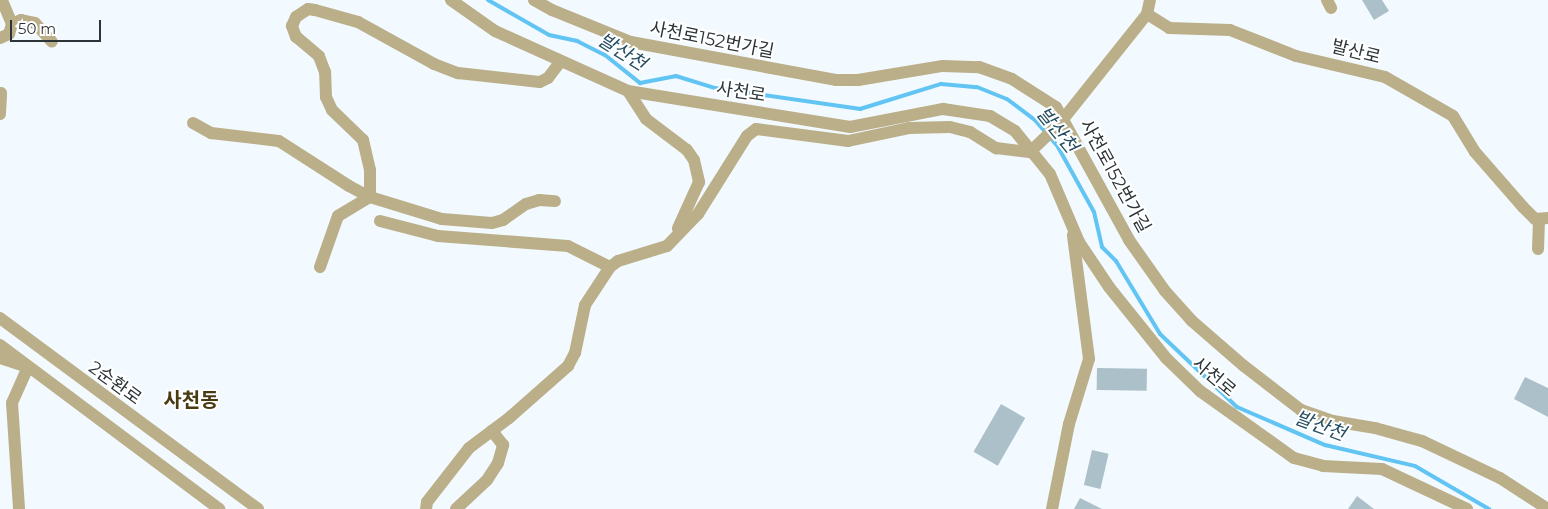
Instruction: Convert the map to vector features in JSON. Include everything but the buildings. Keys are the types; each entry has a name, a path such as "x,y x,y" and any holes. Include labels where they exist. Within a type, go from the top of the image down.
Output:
{"street":[{"path":"0,38 9,34 12,24 2,0"},
{"name":"사천로","path":"451,0 495,30 560,62 628,92 850,127 943,109 960,109 990,116 1015,131 1033,150 1050,174 1079,242 1109,287 1166,358 1200,391 1294,458 1323,466 1382,469 1467,509"},
{"name":"사천로152번가길","path":"534,0 631,42 836,80 858,80 943,66 979,67 1028,88 1056,107 1129,240 1165,291 1192,321 1244,366 1301,410 1333,421 1375,428 1422,441 1500,478 1546,505"},
{"path":"426,509 427,502 469,448 492,431 568,366 575,353 585,305 610,268 618,260 658,251 675,236 698,214 747,136 756,129 848,141 909,128 950,126 970,132 996,148 1033,150 1062,120 1147,14 1150,0"},
{"path":"370,197 370,170 363,140 332,110 326,97 325,72 319,56 296,37 292,26 303,12 315,10 358,22 434,64 458,73 540,82 548,78 560,62"},
{"name":"발산로","path":"1147,14 1169,28 1230,30 1296,56 1385,77 1453,116 1475,152 1523,207 1544,219"},
{"path":"12,24 21,20 35,23 52,42"},
{"path":"628,92 635,106 655,129 687,150 694,160 699,182 675,236"},
{"path":"0,114 1,93"},
{"path":"193,123 211,132 279,141 370,197 421,214 466,224 492,223 503,220 526,204 539,200 555,201"},
{"path":"320,267 338,216 370,197"},
{"path":"1538,249 1544,219"},
{"path":"380,221 438,236 568,246 610,268"},
{"path":"1052,509 1070,424 1089,359 1071,222"},
{"name":"2순환로","path":"0,318 258,509"},
{"path":"0,346 220,509"},
{"path":"0,358 28,368"},
{"path":"19,509 12,403 28,368"},
{"path":"456,509 487,480 498,463 504,445 492,431"}],"waterway":[{"name":"발산천","path":"488,0 549,35 577,41 605,55 640,83 676,76 715,88 860,109 941,84 977,87 1007,99 1034,119 1058,147 1094,212 1102,247 1116,261 1160,334 1237,407 1325,445 1415,466 1489,509"}],"district":[{"name":"사천동","path":"191,400"}]}
